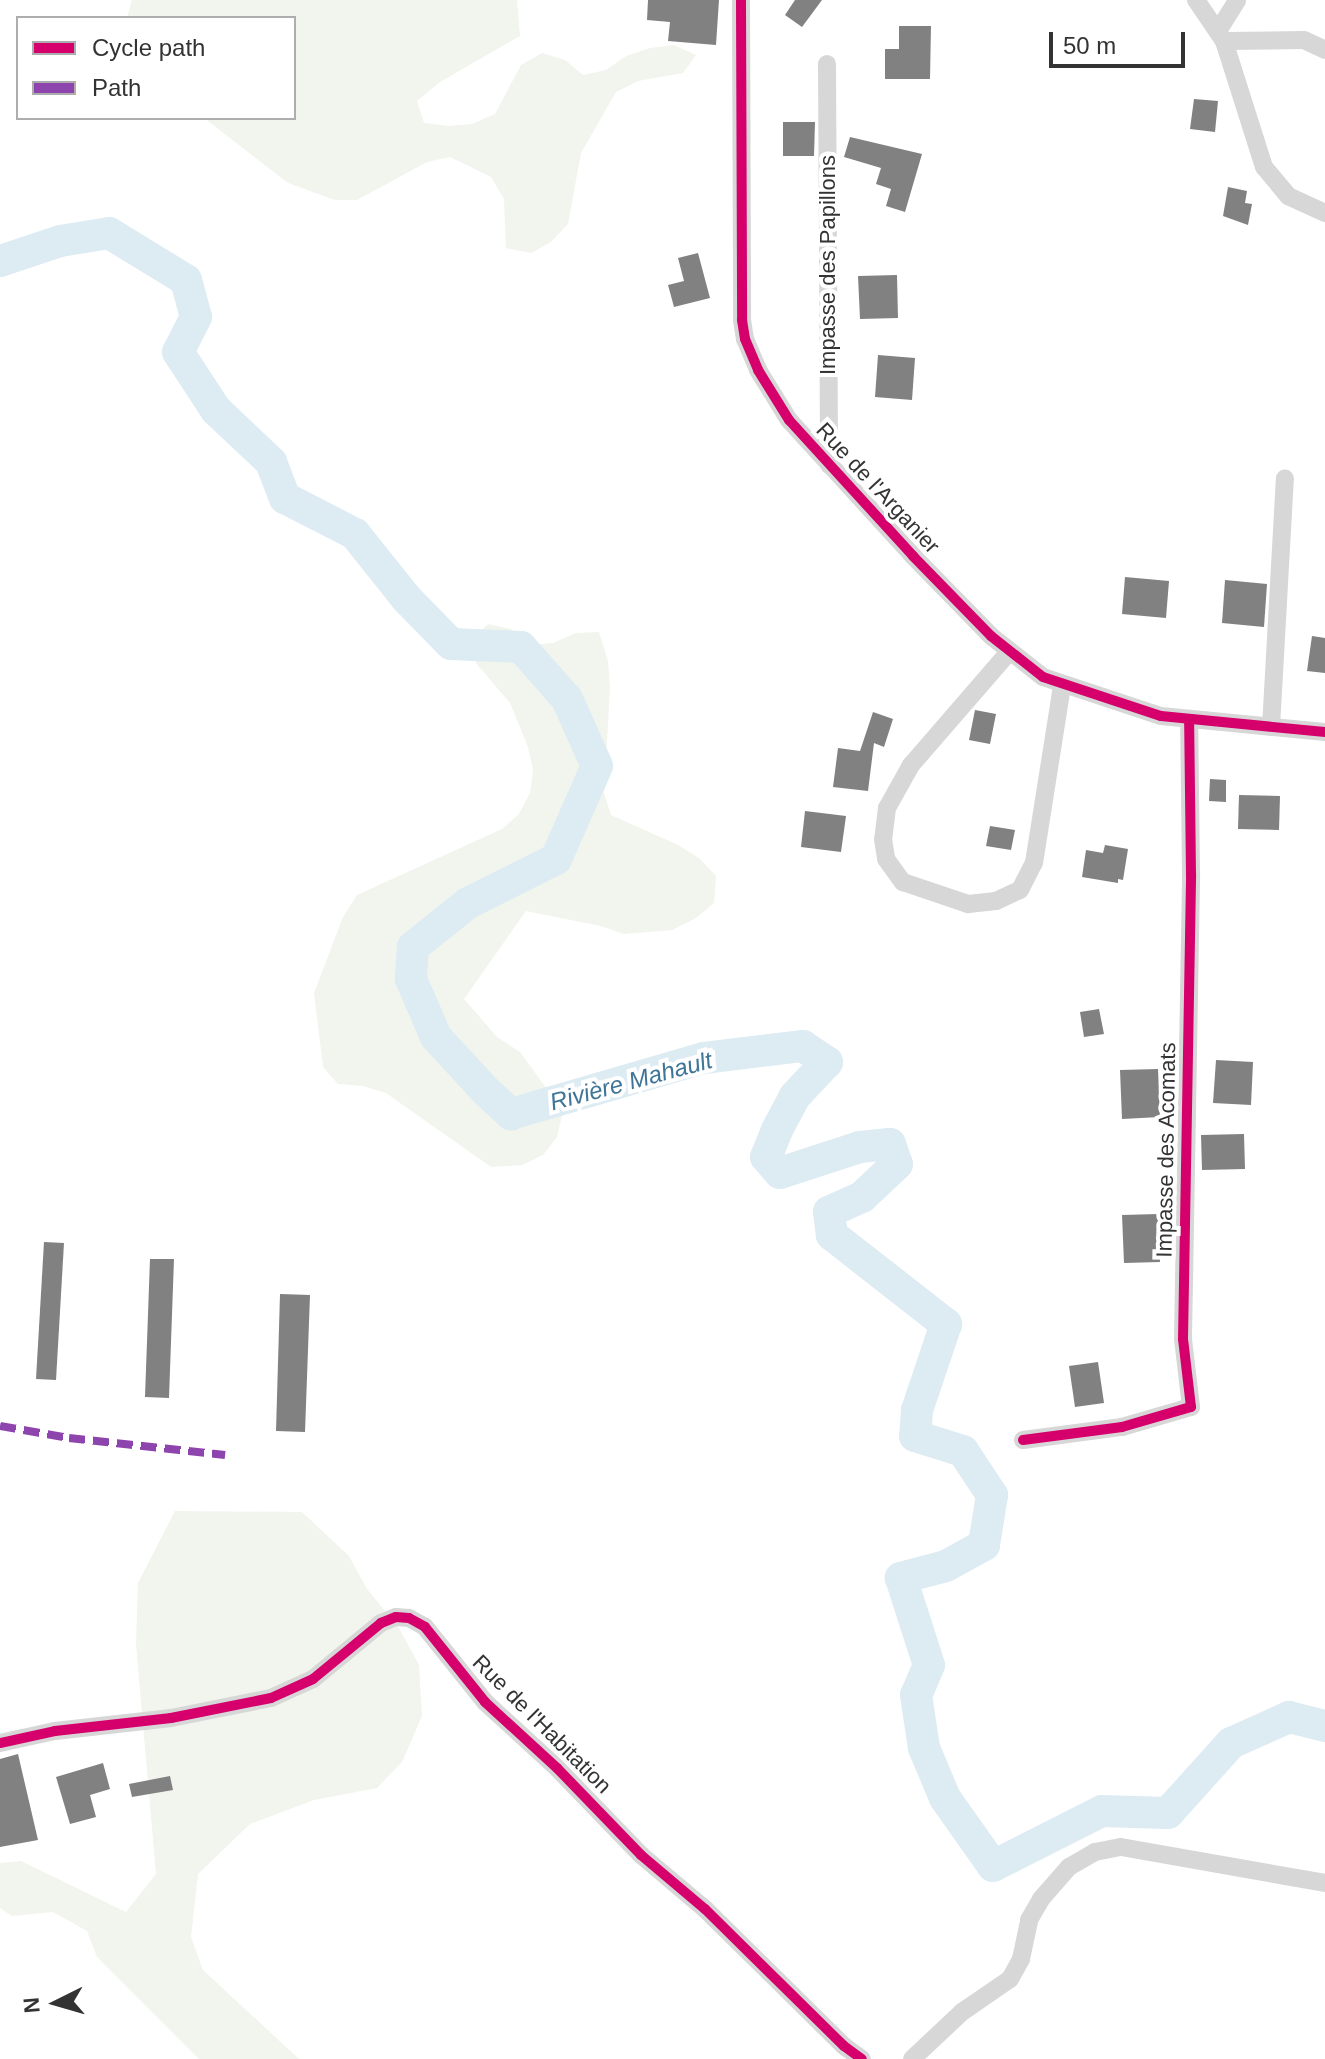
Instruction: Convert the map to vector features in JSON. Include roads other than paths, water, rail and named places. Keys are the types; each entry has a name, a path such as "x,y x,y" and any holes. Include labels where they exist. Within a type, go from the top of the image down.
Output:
{"street":[{"name":"Rue de l'Arganier","path":"741,0 741,301 745,339 758,370 789,420 1009,652 1043,677 1062,686 1161,716 1325,732"},
{"path":"1196,0 1221,36 1264,167 1288,196 1325,213"},
{"path":"1221,36 1237,0"},
{"path":"1221,36 1304,40 1325,50"},
{"name":"Impasse des Papillons","path":"827,64 829,465"},
{"path":"1271,727 1285,478"},
{"path":"1009,652 911,765 887,808 883,839 886,859 903,882 968,904 996,901 1020,890 1034,863 1062,686"},
{"name":"Impasse des Acomats","path":"1023,1440 1122,1427 1191,1407 1183,1339 1191,874 1189,720"},
{"name":"Rue de l'Habitation","path":"0,1743 55,1731 171,1718 271,1698 313,1679 381,1623 396,1617 409,1618 425,1627 485,1702 557,1768 641,1855 705,1909 844,2046 862,2059"},
{"path":"912,2059 962,2012 1015,1973 1034,1910 1069,1867 1095,1852 1121,1847 1325,1883"}],"waterway":[{"name":"Rivière Mahault","path":"0,261 60,241 109,233 186,280 196,317 178,352 216,410 271,462 285,498 355,534 406,598 451,644 521,647 567,699 597,766 556,859 468,903 413,947 411,979 436,1037 487,1092 511,1114 704,1058 803,1046 827,1062 795,1096 777,1130 766,1157 780,1173 860,1147 890,1144 897,1164 862,1197 829,1212 832,1235 946,1324 917,1410 915,1436 963,1451 992,1495 984,1545 946,1566 901,1578 929,1665 916,1695 924,1748 945,1798 993,1866 1102,1811 1168,1813 1231,1743 1289,1717 1325,1726"}]}
